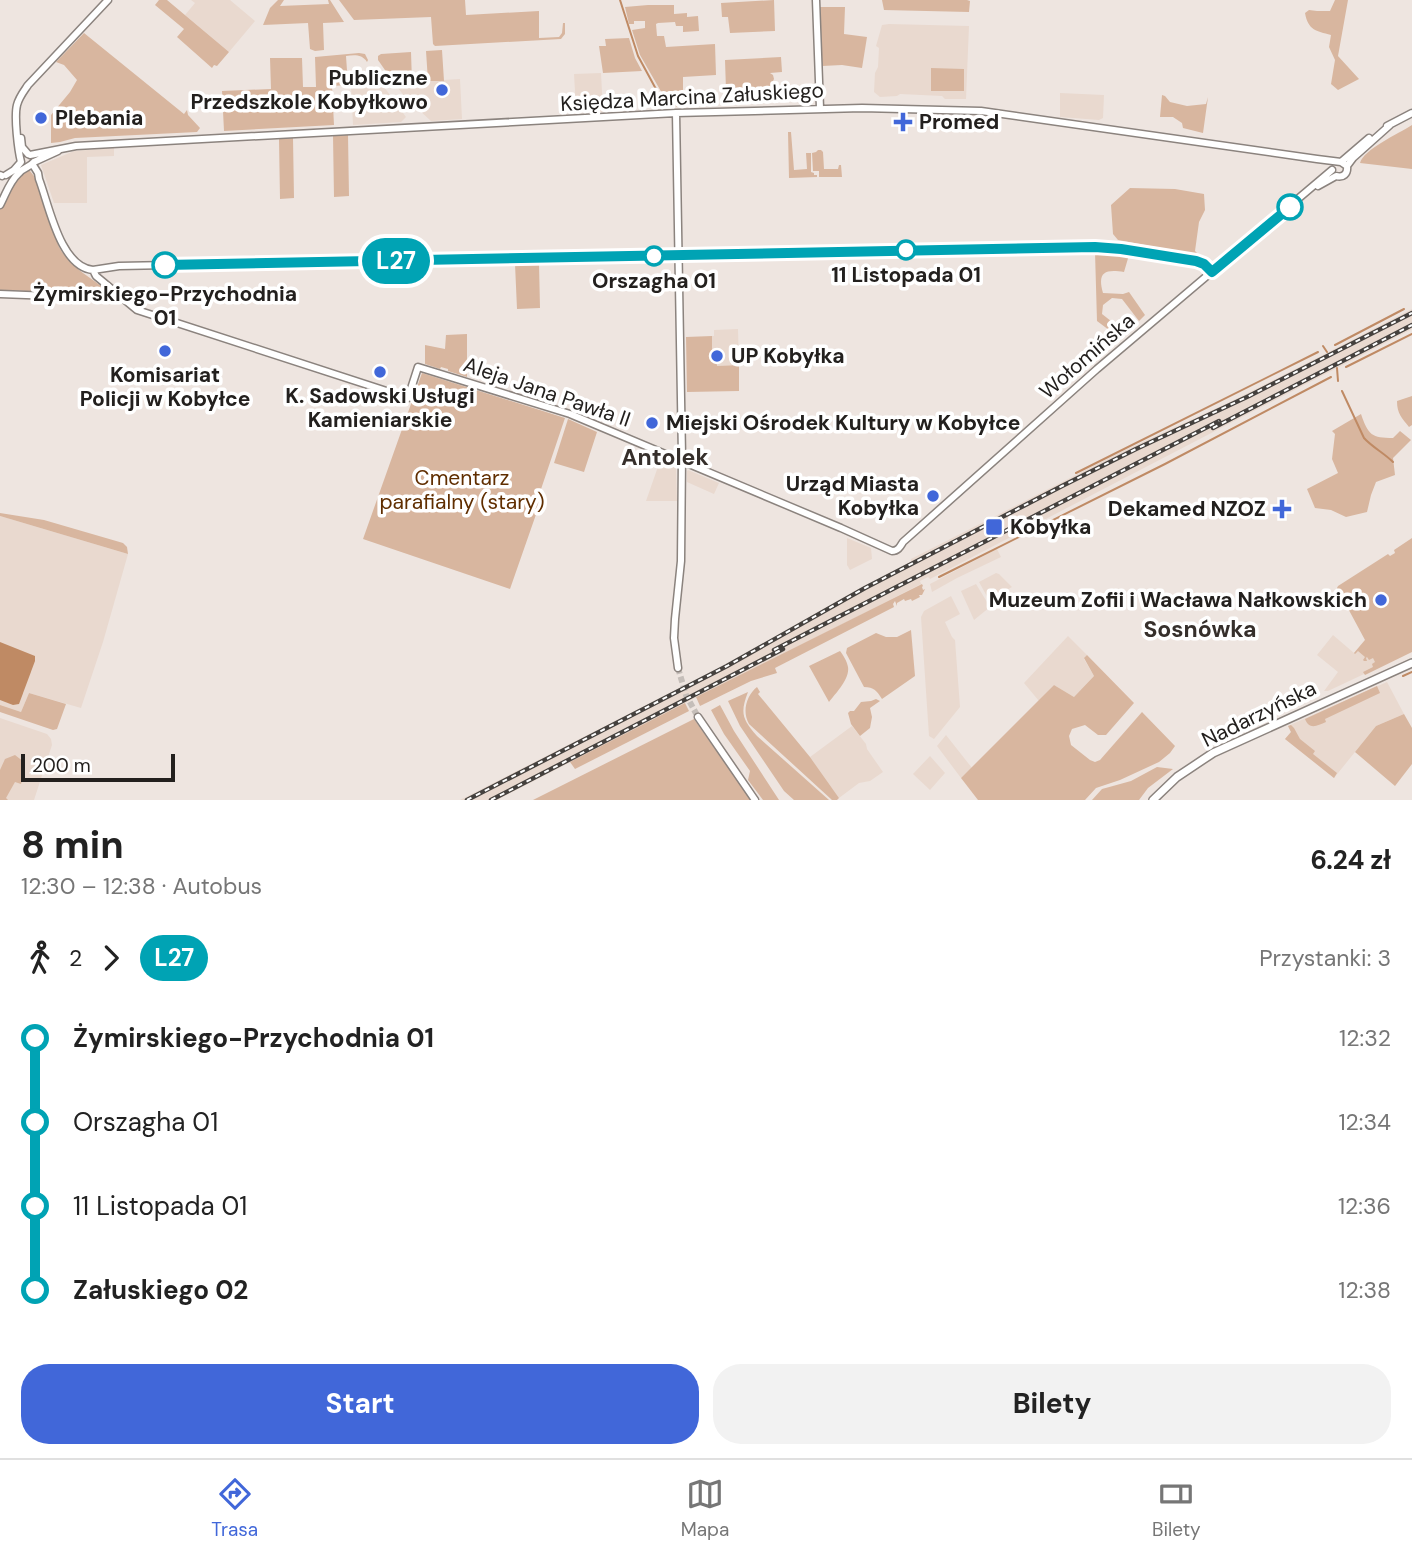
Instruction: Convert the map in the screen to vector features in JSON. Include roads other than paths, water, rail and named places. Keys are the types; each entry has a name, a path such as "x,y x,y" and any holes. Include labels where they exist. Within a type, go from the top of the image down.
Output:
{"main road":[{"name":"Nadarzyńska","path":"1153,800 1177,777 1213,753 1412,663"}],"street":[{"path":"31,166 24,167 18,146 16,106 20,97 28,85 108,0"},
{"path":"816,0 820,108"},
{"path":"20,97 22,147 34,159 31,166"},
{"name":"Księdza Marcina Załuskiego","path":"29,154 67,147 676,113 820,108 981,111 1317,159 1337,167"},
{"path":"676,113 682,461 681,561 675,619 678,668"},
{"name":"Wołomińska","path":"896,551 1097,369 1377,131 1412,113"},
{"name":"Księdza Marcina Załuskiego","path":"6,185 18,174 67,147"},
{"path":"2,176 15,170 23,155 29,154"},
{"path":"31,166 38,173 68,254 87,269 93,270 119,266 1095,247 1196,261 1212,272"},
{"path":"0,205 9,178 2,176"},
{"path":"0,294 107,297 113,291 93,270"},
{"name":"Aleja Jana Pawła II","path":"113,291 131,307 145,313 408,398 418,367 567,413 896,551"},
{"path":"698,717 755,800"}],"waterway":[{"path":"620,0 638,56 663,102"},
{"path":"1335,345 1404,309"},
{"path":"1346,367 1412,334"},
{"path":"1323,346 1327,352"},
{"path":"1076,473 1318,352"},
{"path":"1337,368 1338,381"},
{"path":"939,577 1331,377"},
{"path":"1342,391 1364,438 1393,462"},
{"path":"1403,676 1412,672"}],"tunnel":[{"path":"678,668 686,695 698,717"}],"railway":[{"path":"467,800 727,666 865,588 1062,486 1249,396 1412,313"},
{"path":"1213,428 1412,325"},
{"path":"774,650 1219,421"},
{"path":"491,800 783,649"}],"place":[{"name":"Publiczne Przedszkole Kobyłkowo","path":"442,90"},
{"name":"Plebania","path":"41,118"},
{"name":"Promed","path":"903,122"},
{"name":"11 Listopada 01","path":"906,250"},
{"name":"Orszagha 01","path":"654,256"},
{"name":"Żymirskiego-Przychodnia 01","path":"165,265"},
{"name":"Komisariat Policji w Kobyłce","path":"165,351"},
{"name":"UP Kobyłka","path":"717,356"},
{"name":"K. Sadowski Usługi Kamieniarskie","path":"380,372"},
{"name":"Miejski Ośrodek Kultury w Kobyłce","path":"652,423"},
{"name":"Urząd Miasta Kobyłka","path":"933,496"},
{"name":"Dekamed NZOZ","path":"1282,509"},
{"name":"Kobyłka","path":"994,527"},
{"name":"Muzeum Zofii i Wacława Nałkowskich","path":"1381,600"}],"district":[{"name":"Antolek","path":"665,457"},
{"name":"Sosnówka","path":"1200,629"}],"park label":[{"name":"Cmentarz parafialny (stary)","path":"462,490"}]}
